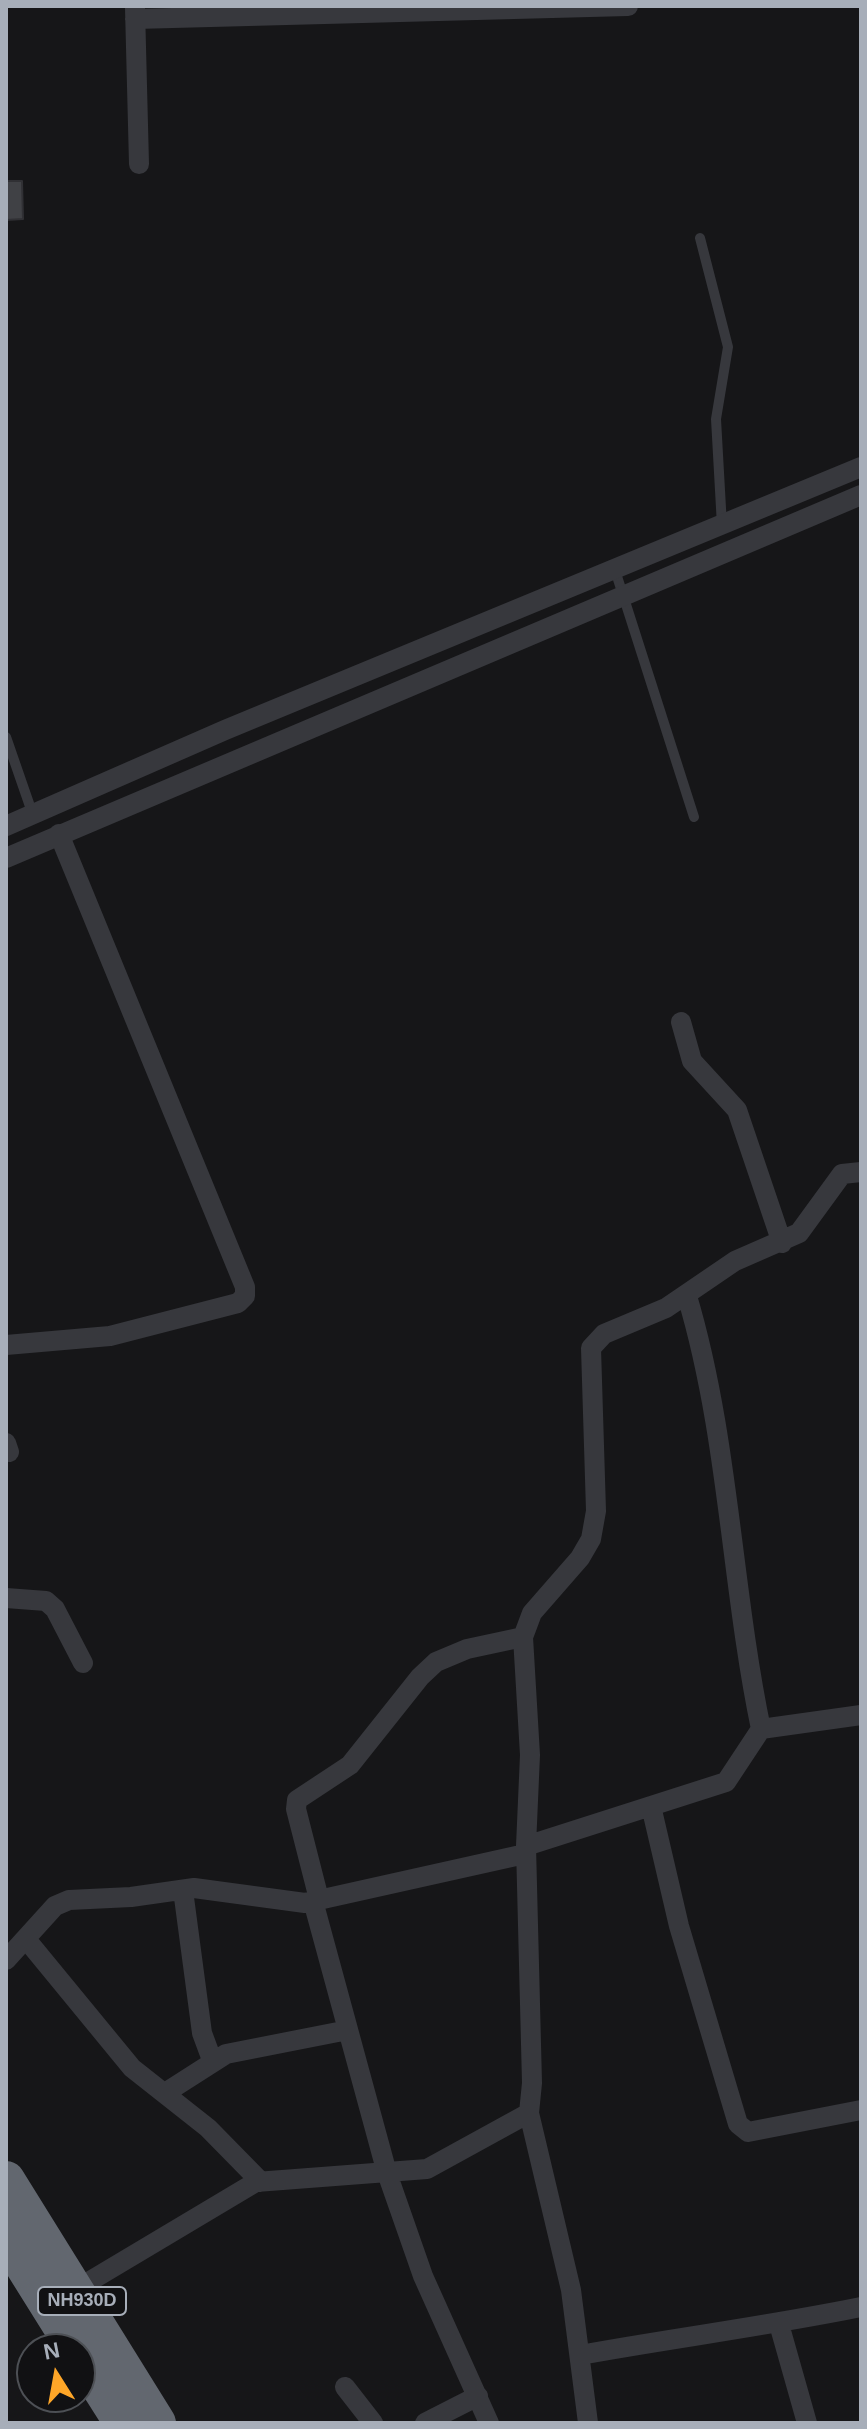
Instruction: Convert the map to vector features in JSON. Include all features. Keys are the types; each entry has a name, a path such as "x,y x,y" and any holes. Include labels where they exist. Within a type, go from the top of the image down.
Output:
{"highway":[{"name":"NH930D","path":"6,2180 157,2423"},
{"name":"NH930D","path":"6,2237 66,2333"},
{"path":"96,2380 123,2423"}],"street":[{"path":"139,164 135,12 628,6"},
{"path":"6,826 225,730 861,467"},
{"path":"6,858 861,495"},
{"path":"6,1345 110,1336 238,1303 245,1296 245,1287 59,834"},
{"path":"681,1022 692,1061 737,1110 782,1243"},
{"path":"588,2423 571,2290 529,2113 532,2083 526,1850 530,1755 523,1637 532,1613 580,1558 591,1539 596,1511 591,1348 604,1334 687,1296 735,1261 799,1233 842,1174 861,1172"},
{"path":"6,1960 61,1902 201,1889 296,1903 316,1900 526,1850 726,1782 761,1729 749,1674 711,1388 687,1296"},
{"path":"6,1598 46,1601 55,1609 83,1663"},
{"path":"489,2423 423,2276 387,2173 348,2030 296,1809 297,1800 350,1765 420,1677 436,1662 467,1649 523,1637"},
{"path":"761,1729 861,1715"},
{"path":"651,1806 679,1926 738,2124 748,2132 861,2110"},
{"path":"183,1890 202,2033 212,2060"},
{"path":"26,1939 123,2058 222,2141 261,2182"},
{"path":"165,2093 212,2060 239,2050 348,2030"},
{"path":"75,2290 261,2182 427,2169 529,2113"},
{"path":"580,2355 710,2331 779,2324 861,2307"},
{"path":"779,2324 807,2423"},
{"path":"345,2387 373,2423"},
{"path":"425,2423 478,2396"}],"lane":[{"path":"700,238 728,347 716,419 722,526"},
{"path":"615,570 694,817"},
{"path":"466,631 477,659"},
{"path":"6,737 33,815"}],"building":[{"path":"6,181 22,181 23,219 6,220"}]}
